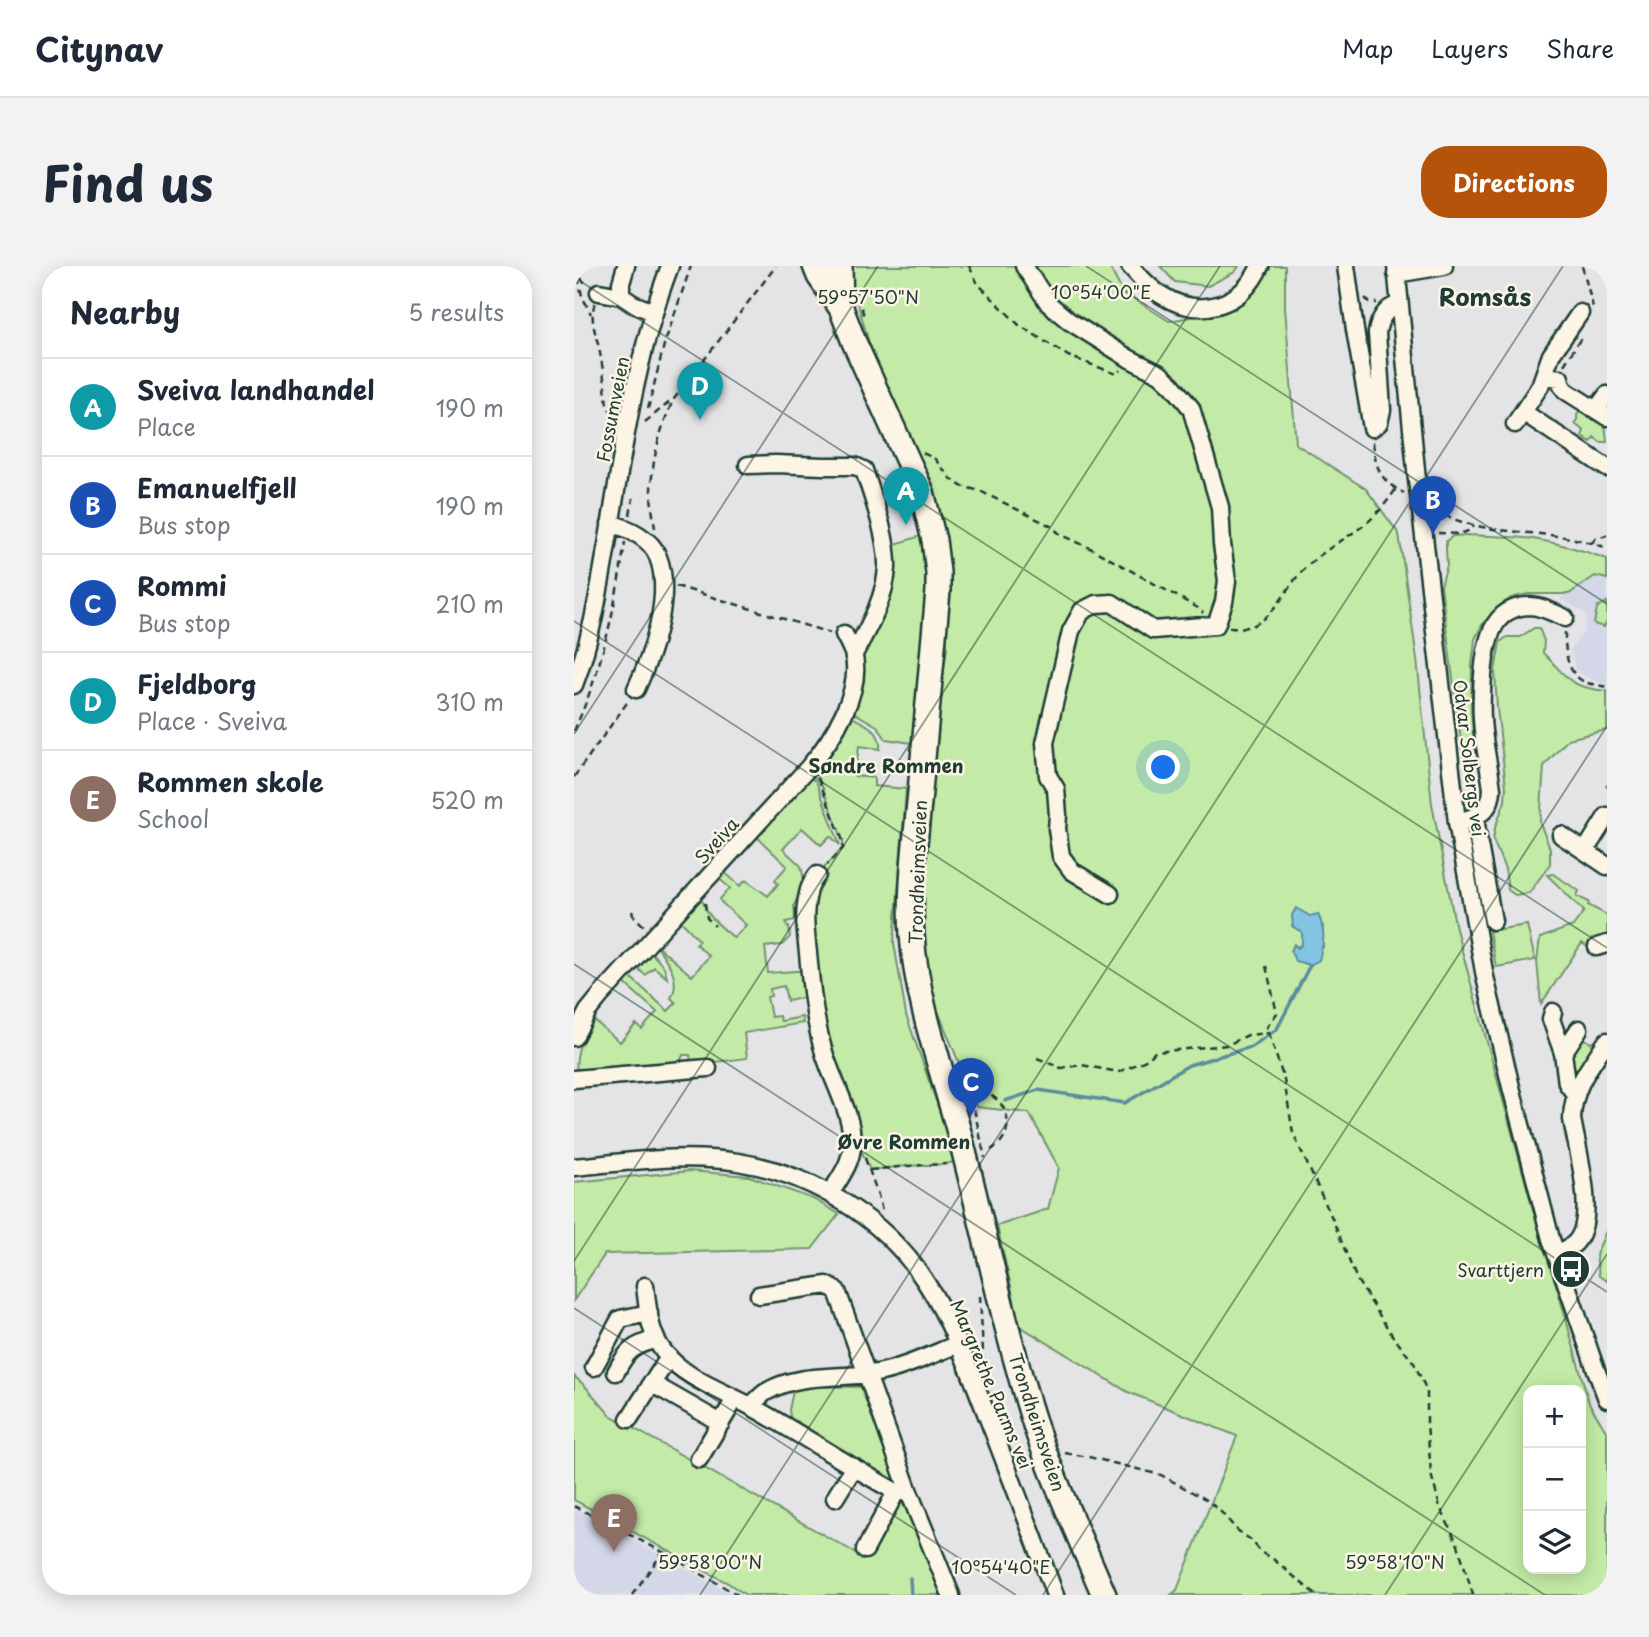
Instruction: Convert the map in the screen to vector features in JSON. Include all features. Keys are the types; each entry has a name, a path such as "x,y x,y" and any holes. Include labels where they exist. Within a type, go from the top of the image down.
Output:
{"highway":[{"name":"Trondheimsveien","path":"815,266 841,308 922,492 931,523 937,557 938,592 911,910 914,955 922,1003 959,1133 1029,1404 1051,1467 1104,1595"},
{"path":"827,266 841,308"},
{"name":"Trondheimsveien","path":"840,266 841,308"}],"street":[{"path":"621,296 621,283 626,266"},
{"name":"Fossumveien","path":"574,685 595,613 633,392 654,312 670,266"},
{"path":"1024,266 1049,304 1069,321 1130,359 1160,374 1191,408 1220,508 1227,580 1224,602 1216,625 1153,630 1112,603 1104,603 1082,611 1071,631 1045,743 1048,776 1056,789 1061,856 1072,871 1110,894"},
{"path":"1130,266 1161,296 1189,307 1203,308 1217,305 1242,292 1260,266"},
{"path":"1346,266 1372,428 1379,423 1382,410 1378,325 1380,319 1394,306"},
{"name":"Odvar Solbergs vei","path":"1444,266 1396,270 1394,306 1418,480 1428,514 1457,822 1497,1030 1527,1150 1554,1246 1607,1399"},
{"path":"599,292 621,296 654,312"},
{"path":"1580,313 1551,355 1540,386 1519,418 1607,468"},
{"path":"1544,376 1560,378 1564,389 1604,415 1607,395"},
{"name":"Sveiva","path":"748,465 855,466 864,470 880,524 887,566 879,603 853,654"},
{"path":"610,524 635,533 652,547 658,556 662,580 661,616 646,668 636,689"},
{"path":"1457,822 1475,817 1488,806 1492,793 1481,716 1485,654 1491,631 1508,612 1521,607 1538,607 1565,618"},
{"name":"Sveiva","path":"574,1037 597,999 809,766 833,734 845,709 855,673 853,654 844,634"},
{"path":"1585,851 1607,816"},
{"path":"1475,817 1493,920"},
{"path":"1561,835 1607,866"},
{"path":"817,875 808,890 806,901 811,990 822,1049 852,1130 851,1155 830,1194"},
{"path":"1553,1012 1551,1019 1563,1053 1567,1083 1575,1094"},
{"path":"1563,1053 1579,1029"},
{"path":"1554,1246 1575,1243 1584,1225 1586,1198 1572,1119 1575,1094 1607,1041"},
{"path":"574,1079 708,1068"},
{"name":"Margrethe Parms vei","path":"574,1167 676,1159 727,1160 781,1173 830,1194 871,1223 905,1255 935,1297 958,1344 1055,1595"},
{"path":"760,1295 827,1285 837,1291 868,1375 903,1492 951,1595"},
{"path":"645,1286 650,1323 656,1339 669,1357 696,1378 903,1492"},
{"path":"594,1367 620,1319 649,1313"},
{"path":"616,1372 627,1352 656,1339"},
{"path":"751,1406 765,1392 783,1384 868,1375 901,1367 958,1344"},
{"path":"629,1419 669,1357"},
{"path":"651,1383 721,1423"},
{"path":"699,1459 735,1399"},
{"path":"835,1498 854,1467"},
{"path":"864,1550 903,1492"}],"path":[{"path":"648,409 664,345 691,266"},
{"path":"658,556 652,479 663,423 674,399 776,266"},
{"path":"969,266 978,284 1019,325 1068,356 1117,374 1130,359"},
{"path":"574,267 582,296 592,315 607,405 610,410 619,412"},
{"path":"577,274 589,287 599,292 592,315"},
{"path":"856,287 867,326"},
{"path":"1349,291 1357,290 1370,303 1380,302 1394,306"},
{"path":"645,422 674,399"},
{"path":"1372,428 1380,472 1387,483 1412,497"},
{"path":"924,460 920,452 935,459 950,478 961,486 980,491 1051,526 1060,534 1198,608 1216,625 1246,627 1255,625 1268,616 1302,571 1320,554 1371,519 1396,489"},
{"path":"1428,514 1474,526 1554,534 1607,548"},
{"path":"1435,533 1463,533 1474,526"},
{"path":"1592,543 1596,538 1607,535"},
{"path":"662,580 830,633 844,634"},
{"path":"1565,618 1566,650 1573,673 1586,683 1607,687"},
{"path":"574,777 636,689"},
{"path":"809,766 822,786 843,841 843,848 817,875"},
{"path":"706,898 707,918 715,926"},
{"path":"632,911 654,936"},
{"path":"1266,966 1278,1013 1267,1027 1284,1080 1293,1133 1357,1280 1392,1335 1414,1363 1427,1391 1431,1474 1440,1507 1458,1545 1473,1595"},
{"path":"1037,1058 1061,1068 1081,1065 1119,1072 1147,1059 1154,1052 1227,1045 1248,1035 1269,1033"},
{"path":"963,1083 983,1144 985,1169"},
{"path":"968,1093 975,1091 988,1094 1002,1104 1006,1112 1007,1131 998,1146 991,1150"},
{"path":"865,1158 885,1222"},
{"path":"870,1170 946,1164"},
{"path":"980,1293 984,1373"},
{"path":"1065,1453 1161,1475 1207,1500 1262,1553 1316,1595"},
{"path":"574,1506 738,1595"},
{"path":"632,1595 663,1552"}],"shaded area":[{"path":"1595,576 1607,579 1607,685 1584,676 1575,669 1570,650 1584,631 1586,614 1561,599"},
{"path":"574,1509 734,1595 574,1595"}],"green space":[{"path":"847,266 1109,266 1122,291 1169,321 1235,309 1270,266 1285,266 1285,308 1296,444 1366,489 1399,534 1417,659 1432,804 1456,929 1584,1385 1523,1385 1523,1574 1586,1574 1586,1392 1589,1403 1607,1433 1607,1595 1171,1595 1177,1590 1237,1436 1128,1392 1020,1326 997,1226 1048,1209 1059,1168 1029,1113 977,1107 920,967 925,815 947,646 943,524 871,350","holes":["1293,926 1323,926 1323,947 1291,951 1302,944 1302,932"]},
{"path":"1160,266 1239,266 1235,272 1208,286 1175,282"},
{"path":"1581,408 1605,423 1607,442 1600,442 1594,437 1591,442 1582,436 1584,431 1575,424"},
{"path":"921,536 925,572 925,615 912,743 886,739 877,726 846,708 873,618 885,547"},
{"path":"1453,536 1533,539 1589,553 1607,559 1607,579 1595,576 1569,594 1528,594 1511,598 1483,623 1475,639 1472,666 1474,748 1466,751 1462,749 1441,586 1447,565 1446,541"},
{"path":"1607,602 1607,622 1604,627 1594,624 1597,608"},
{"path":"1534,628 1539,628 1544,641 1543,653 1570,680 1584,687 1607,691 1607,730 1568,739 1544,766 1540,823 1550,849 1550,864 1529,893 1515,895 1508,890 1505,869 1493,840 1505,801 1506,787 1495,671 1500,642 1507,637 1520,637"},
{"path":"848,715 875,732 880,742 880,749 859,746 855,776 874,778 874,786 906,789 894,943 906,1015 957,1161 946,1164 870,1170 852,1130 812,996 787,1001 784,986 770,989 771,996 767,997 771,1017 779,1016 781,1021 802,1017 803,1023 744,1033 747,1058 708,1063 691,1062 690,1055 683,1055 676,1066 577,1073 578,1052 591,1018 620,1042 636,1024 642,1029 657,1012 622,981 627,974 668,1011 676,1003 671,998 675,984 672,970 656,945 692,976 709,956 696,944 699,940 679,919 698,897 711,917 734,938 746,925 721,902 720,899 730,888 716,876 722,870 740,886 746,880 768,896 778,884 775,880 787,866 755,835 808,777 816,781 840,845 830,836 821,845 802,828 783,849 801,866 805,884 794,905 795,920 786,922 790,937 782,945 765,947 768,973 809,970 806,931 817,875 843,848 843,841 822,786 812,768"},
{"path":"1553,874 1579,891 1577,896 1589,902 1588,905 1607,915 1607,939 1597,941 1589,948 1582,943 1541,1004 1537,961 1540,938 1573,926 1584,911 1547,875"},
{"path":"1527,925 1535,960 1496,967 1489,931"},
{"path":"650,951 664,967 667,978 654,967 645,975 635,966"},
{"path":"1580,1036 1591,1043 1600,1040 1574,1080 1570,1056"},
{"path":"690,1171 749,1176 813,1199 839,1214 812,1249 605,1254 574,1300 574,1182"},
{"path":"1607,1229 1607,1281 1599,1276 1596,1255"},
{"path":"574,1376 610,1415 863,1557 894,1500 911,1510 943,1595 746,1595 574,1500"},
{"path":"794,1386 862,1387 898,1478 893,1484 791,1422 789,1410"}],"water":[{"path":"1296,908 1310,916 1318,914 1322,926 1323,942 1319,960 1310,965 1295,961 1291,951 1294,944 1298,948 1302,944 1302,932 1293,927 1292,915"}],"waterway":[{"path":"1005,1101 1038,1090 1125,1103 1189,1065 1251,1047 1277,1029 1310,965"},
{"path":"910,1578 911,1595"}],"place":[{"name":"Fjeldborg","path":"700,420"},
{"name":"Sveiva landhandel","path":"906,525"},
{"name":"Emanuelfjell","path":"1433,534"},
{"name":"Rommi","path":"971,1116"},
{"name":"Svarttjern","path":"1571,1269"},
{"name":"Rommen skole","path":"614,1552"}],"district":[{"name":"Romsås","path":"1485,296"},
{"name":"Søndre Rommen","path":"886,765"},
{"name":"Øvre Rommen","path":"904,1141"}]}
